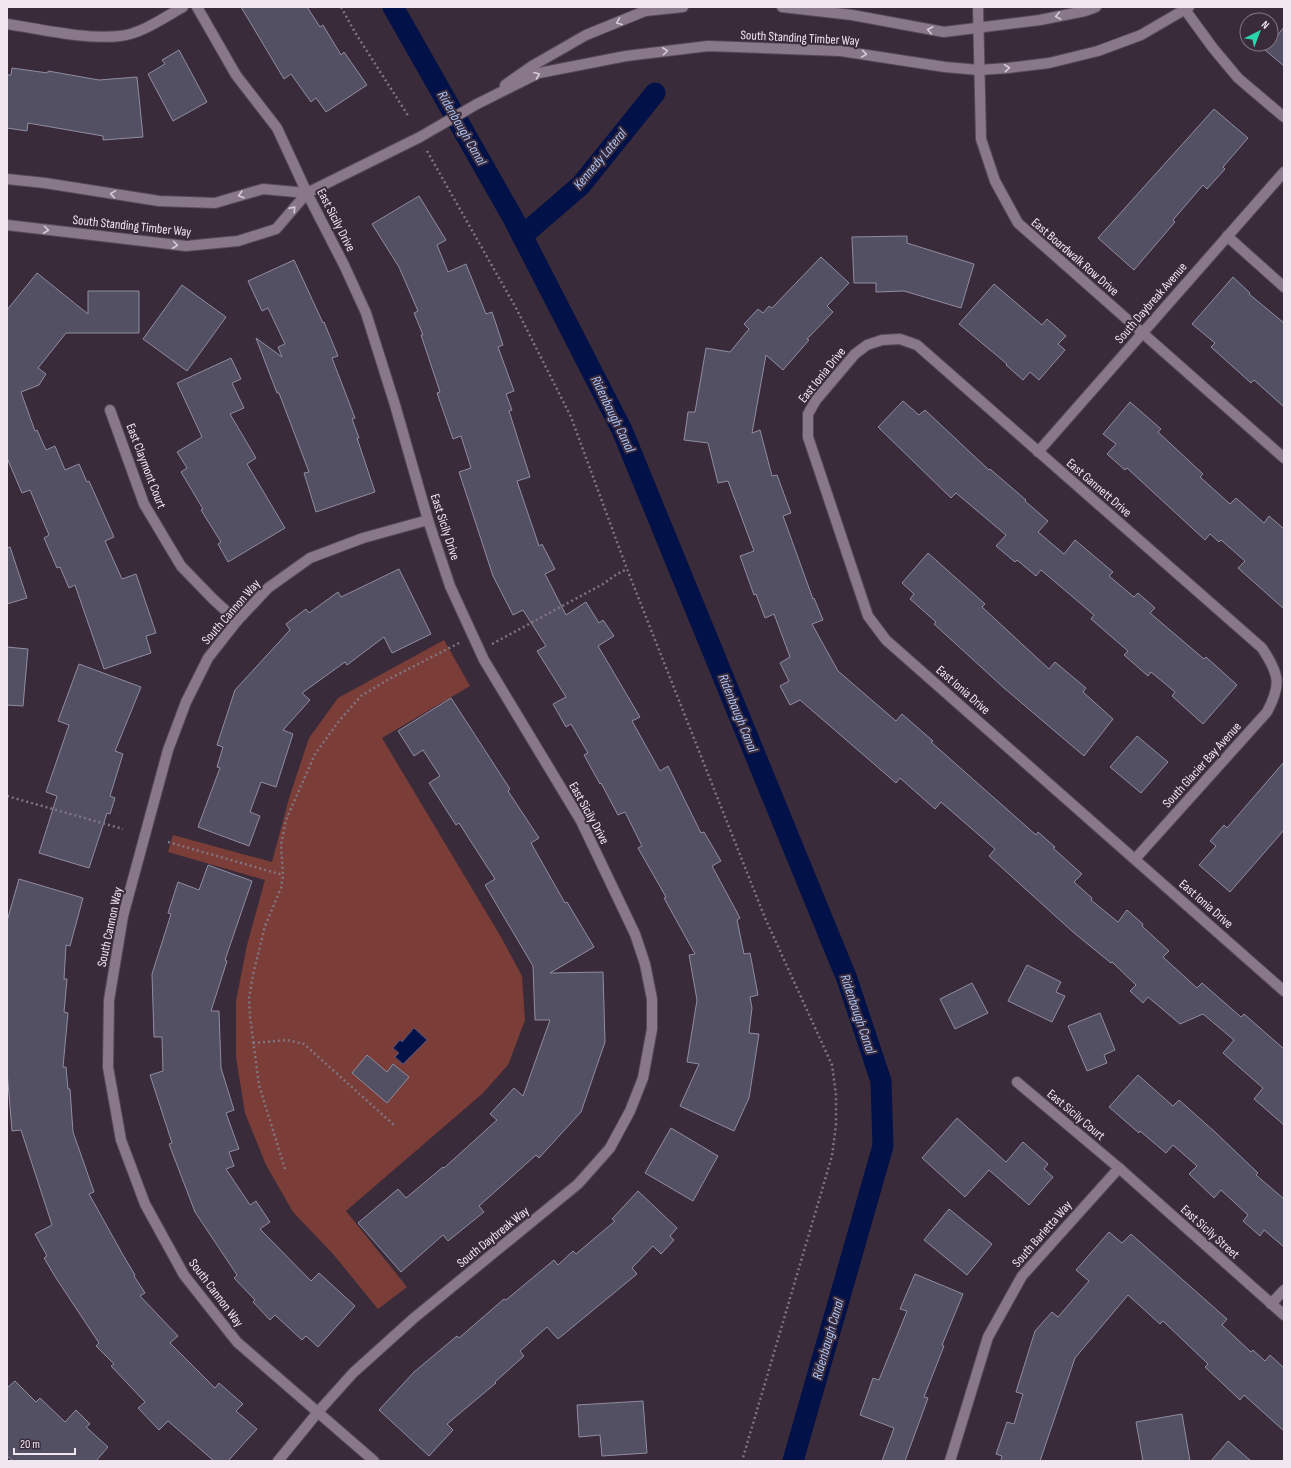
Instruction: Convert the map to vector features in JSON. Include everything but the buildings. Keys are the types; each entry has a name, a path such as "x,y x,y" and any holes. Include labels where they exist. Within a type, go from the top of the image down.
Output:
{"street":[{"path":"7,24 91,37 120,36 144,28 183,7"},
{"name":"East Sicily Drive","path":"197,7 236,75 277,128 307,193 344,265 366,313 395,405 428,520 450,586 476,643 581,821 635,934 645,964 652,999 652,1029 648,1057"},
{"name":"South Standing Timber Way","path":"7,225 186,246 238,241 276,229 307,193 430,132 477,104 532,66 586,35 645,11 683,7"},
{"name":"South Standing Timber Way","path":"782,7 852,15 944,32 979,29 1040,20 1085,11 1096,7"},
{"name":"East Boardwalk Row Drive","path":"978,7 981,139 994,181 1018,224 1284,458"},
{"path":"1186,8 1213,48 1238,78 1284,117"},
{"name":"South Standing Timber Way","path":"477,104 539,74 626,56 708,46 841,51 938,66 979,70 1049,63 1098,51 1141,35 1186,8"},
{"name":"South Daybreak Avenue","path":"1038,452 1284,172"},
{"path":"7,179 45,183 158,201 215,203 263,188 307,193"},
{"path":"1227,236 1284,287"},
{"name":"East Gannett Drive","path":"882,340 900,339 917,345 1262,648 1272,664 1278,683"},
{"name":"East Ionia Drive","path":"882,340 867,345 856,354 816,400 808,414 808,437 868,616 886,640 1284,991"},
{"name":"East Claymont Court","path":"110,410 144,504 181,566 237,621"},
{"name":"South Cannon Way","path":"374,1461 237,1342 184,1275 145,1204 121,1140 108,1067 109,1000 123,916 168,750 186,702 208,658 237,621 268,588 310,558 363,538 428,520"},
{"name":"South Glacier Bay Avenue","path":"1135,859 1267,712 1274,698 1278,683"},
{"name":"South Daybreak Way","path":"278,1461 318,1412 353,1373 414,1318 578,1184 610,1148 630,1111 643,1078 648,1057"},
{"name":"East Sicily Court","path":"1016,1082 1118,1168"},
{"name":"East Sicily Street","path":"1118,1168 1284,1315"},
{"name":"South Barletta Way","path":"950,1461 988,1337 1022,1276 1118,1168"},
{"path":"1271,1304 1284,1290"}],"path":[{"path":"341,7 356,34 409,117"},
{"path":"425,148 516,308 571,418 627,569 765,918 832,1065 836,1095 836,1125 832,1156 742,1461"},
{"path":"492,644 603,584 627,569"},
{"path":"285,1169 259,1086 249,998 265,926 281,888 283,875 280,845 286,820 316,754 339,721 361,696 389,679 459,642"},
{"path":"7,796 123,829"},
{"path":"168,842 283,875"},
{"path":"253,1043 287,1040 304,1044 394,1125"}],"shaded area":[{"path":"444,640 470,686 382,738 501,937 522,976 525,1020 508,1065 482,1094 346,1211 407,1287 378,1309 333,1254 293,1212 266,1165 245,1113 236,1057 236,1001 247,945 265,880 168,852 173,835 272,862 290,795 309,738 338,698"},
{"path":"414,1028 427,1040 403,1064 395,1057 399,1053 393,1048 400,1040 402,1042"}],"waterway":[{"name":"Ridenbaugh Canal","path":"393,7 513,218 622,430 847,979 881,1081 883,1146 793,1461"},
{"name":"Kennedy Lateral","path":"522,236 581,185 655,93"}]}
